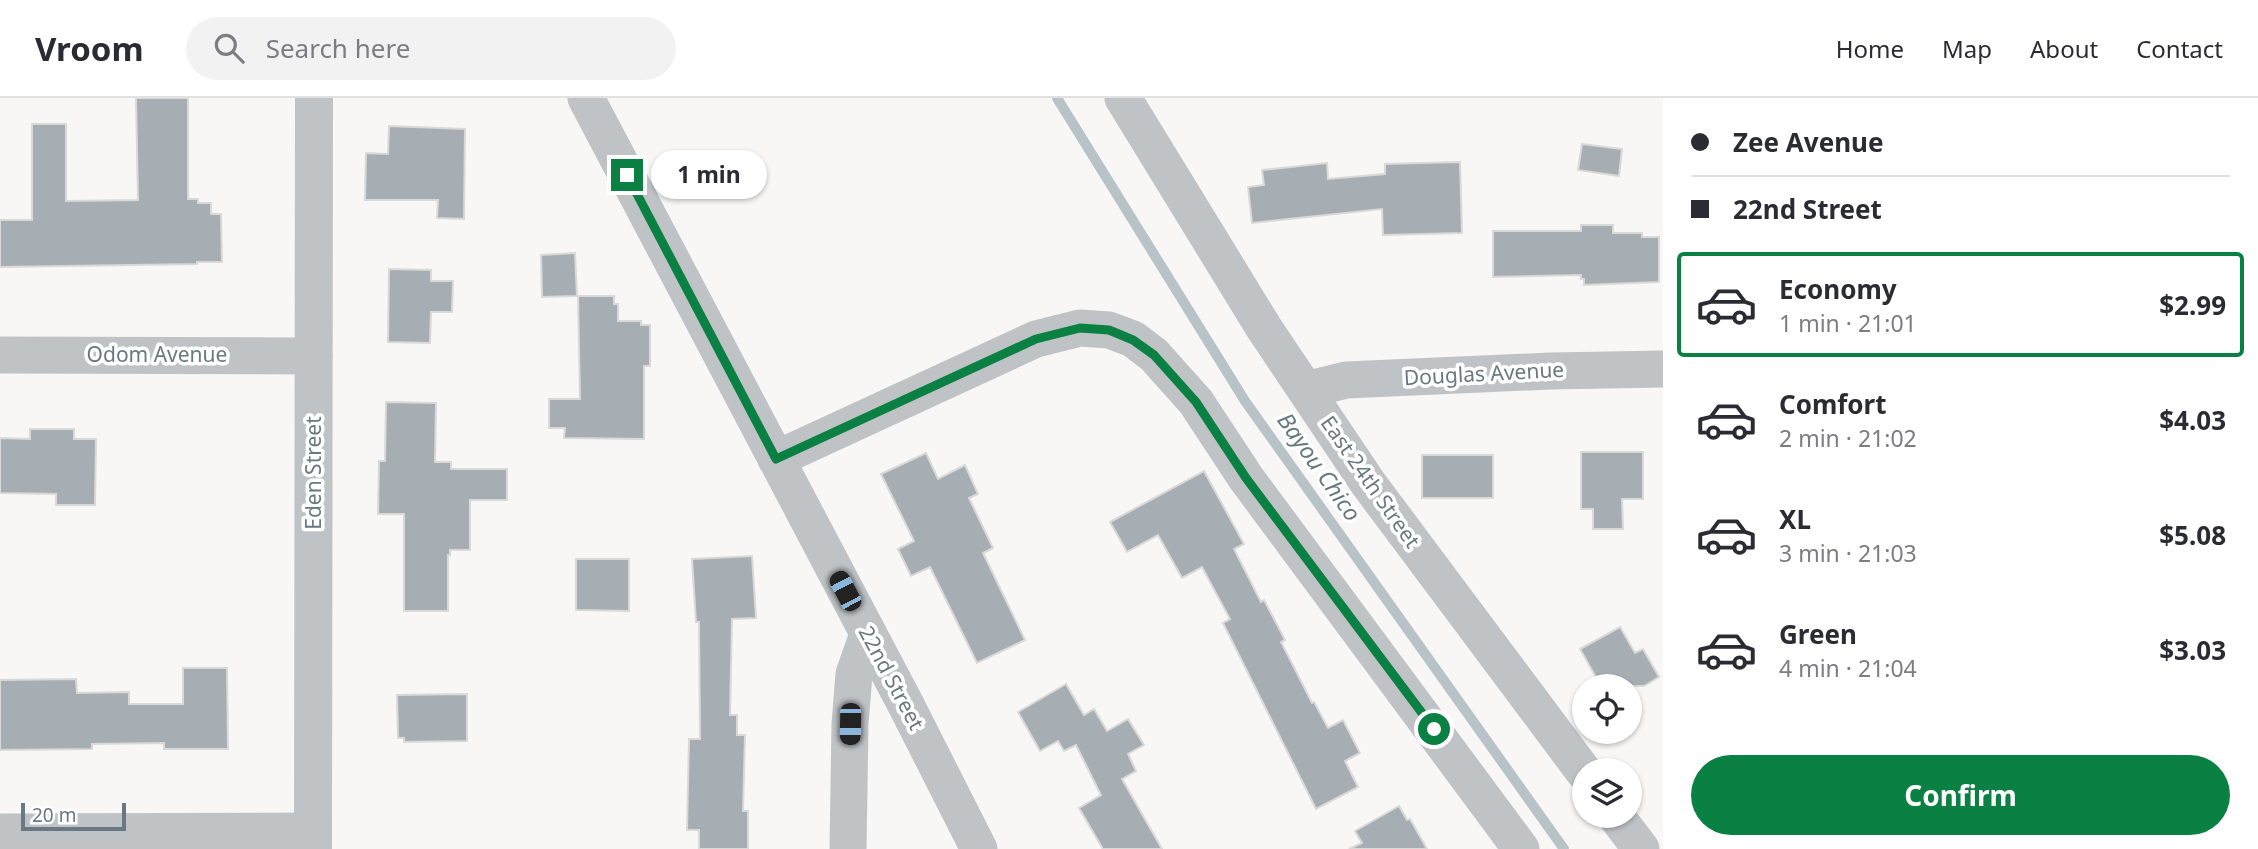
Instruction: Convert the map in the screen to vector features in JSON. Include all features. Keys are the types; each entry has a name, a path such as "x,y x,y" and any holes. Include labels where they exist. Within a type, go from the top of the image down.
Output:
{"street":[{"name":"Eden Street","path":"313,98 313,840"},
{"name":"22nd Street","path":"586,98 979,849"},
{"name":"East 24th Street","path":"1123,98 1264,328 1368,483 1574,758"},
{"path":"776,459 1036,339 1080,328 1109,330 1133,340 1154,355 1196,402 1246,478 1521,849"},
{"name":"Odom Avenue","path":"0,355 314,356"},
{"name":"Douglas Avenue","path":"1306,390 1346,380 1663,369"},
{"path":"848,849 850,724 854,674 868,634"},
{"path":"1625,828 1641,849"},
{"path":"0,832 313,840"},
{"path":"1653,849 1663,846"}],"building":[{"path":"136,98 188,98 188,199 198,199 198,203 211,203 211,214 221,214 222,262 0,267 0,220 32,220 32,124 66,124 66,201 138,200"},
{"path":"389,126 465,129 464,219 437,218 438,200 365,200 366,153 388,154"},
{"path":"1582,144 1622,149 1619,176 1578,170"},
{"path":"1460,162 1462,233 1383,235 1382,209 1252,223 1248,187 1264,185 1262,170 1327,163 1328,179 1385,174 1385,164"},
{"path":"1581,225 1613,225 1613,233 1642,233 1642,237 1659,237 1659,282 1584,285 1581,275 1493,277 1493,231 1581,231"},
{"path":"575,253 577,296 542,297 541,255"},
{"path":"389,269 431,270 431,281 453,281 452,312 431,312 430,343 388,342"},
{"path":"578,296 614,296 614,304 618,304 618,321 641,321 641,325 650,325 650,366 644,366 644,439 564,438 565,428 549,428 549,399 580,399"},
{"path":"386,402 436,403 435,462 451,462 451,469 507,469 507,500 470,500 470,550 450,550 448,555 448,611 404,611 404,514 378,514 379,461 385,461"},
{"path":"30,429 74,429 74,439 96,439 95,505 56,505 56,494 0,493 0,438 30,439"},
{"path":"1581,452 1643,452 1643,499 1622,499 1623,529 1593,529 1593,509 1581,509"},
{"path":"926,453 938,479 965,465 978,494 969,498 993,548 983,553 1025,640 977,663 930,567 911,576 898,549 914,541 881,474"},
{"path":"1422,455 1493,455 1493,498 1422,498"},
{"path":"1204,471 1244,544 1234,549 1261,602 1264,600 1285,640 1281,642 1312,703 1314,702 1328,728 1343,720 1360,753 1345,761 1358,787 1316,809 1223,623 1230,619 1202,567 1182,578 1158,535 1127,552 1110,522"},
{"path":"752,556 756,618 732,619 730,715 737,715 737,735 745,735 743,811 748,811 748,849 699,849 699,830 687,830 689,739 700,739 699,622 696,622 692,559"},
{"path":"576,559 629,559 629,611 576,610"},
{"path":"1620,627 1635,653 1643,649 1659,677 1642,686 1642,674 1594,674 1580,649"},
{"path":"183,668 227,668 228,749 164,749 164,743 92,744 92,749 0,750 0,680 76,679 77,693 129,692 129,704 183,704"},
{"path":"1066,684 1084,715 1094,709 1107,731 1128,719 1144,745 1128,754 1136,771 1122,779 1162,849 1103,849 1079,808 1101,795 1076,745 1064,751 1058,741 1040,751 1018,712"},
{"path":"467,694 467,741 404,742 404,738 398,738 397,695"},
{"path":"1399,806 1407,820 1410,819 1427,849 1349,849 1362,843 1355,831"}],"waterway":[{"name":"Bayou Chico","path":"1057,98 1245,401 1564,849"}],"route":[{"path":"627,175 776,459 1036,339 1080,328 1109,330 1133,340 1154,355 1196,402 1246,478 1434,729"}]}
